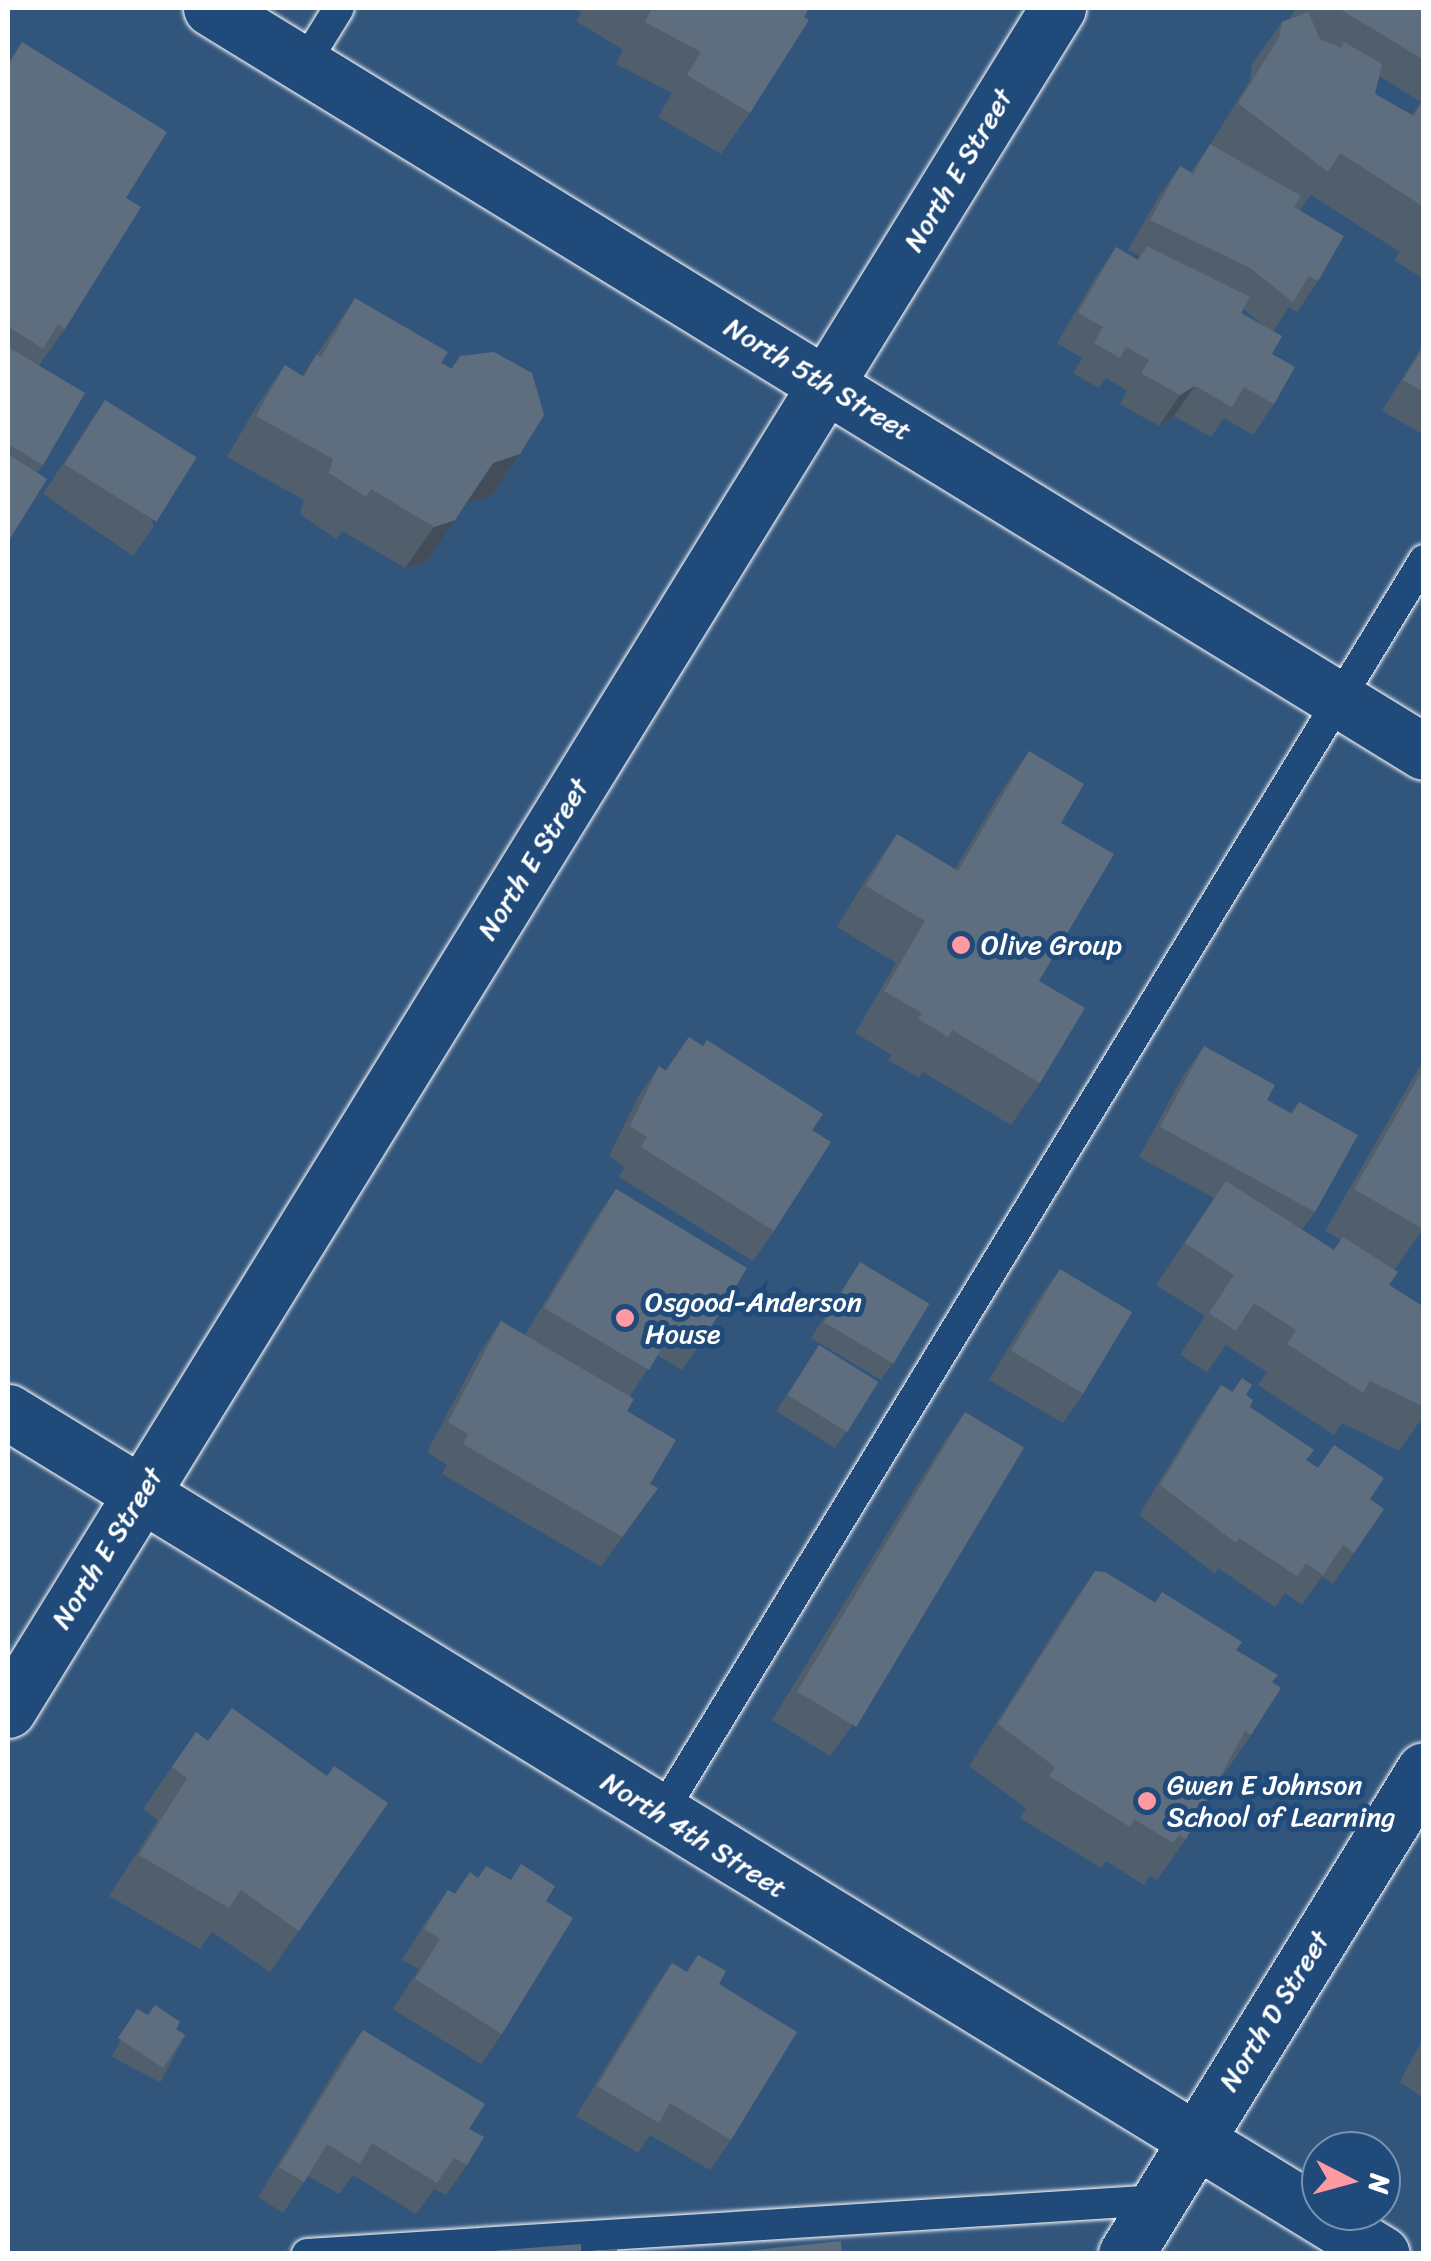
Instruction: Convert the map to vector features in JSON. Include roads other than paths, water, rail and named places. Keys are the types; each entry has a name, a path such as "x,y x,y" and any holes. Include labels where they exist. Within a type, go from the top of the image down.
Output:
{"street":[{"name":"North 5th Street","path":"211,8 1424,752"},
{"name":"North E Street","path":"8,1710 1058,8"},
{"name":"North 4th Street","path":"8,1412 1192,2143 1382,2254"},
{"name":"North D Street","path":"1126,2254 1424,1770"}],"lane":[{"path":"303,66 340,8"},
{"path":"660,1814 1424,560"},
{"path":"306,2254 1158,2200"}],"place":[{"name":"Olive Group","path":"961,945"},
{"name":"Osgood-Anderson House","path":"625,1318"},
{"name":"Gwen E Johnson School of Learning","path":"1147,1801"}]}
